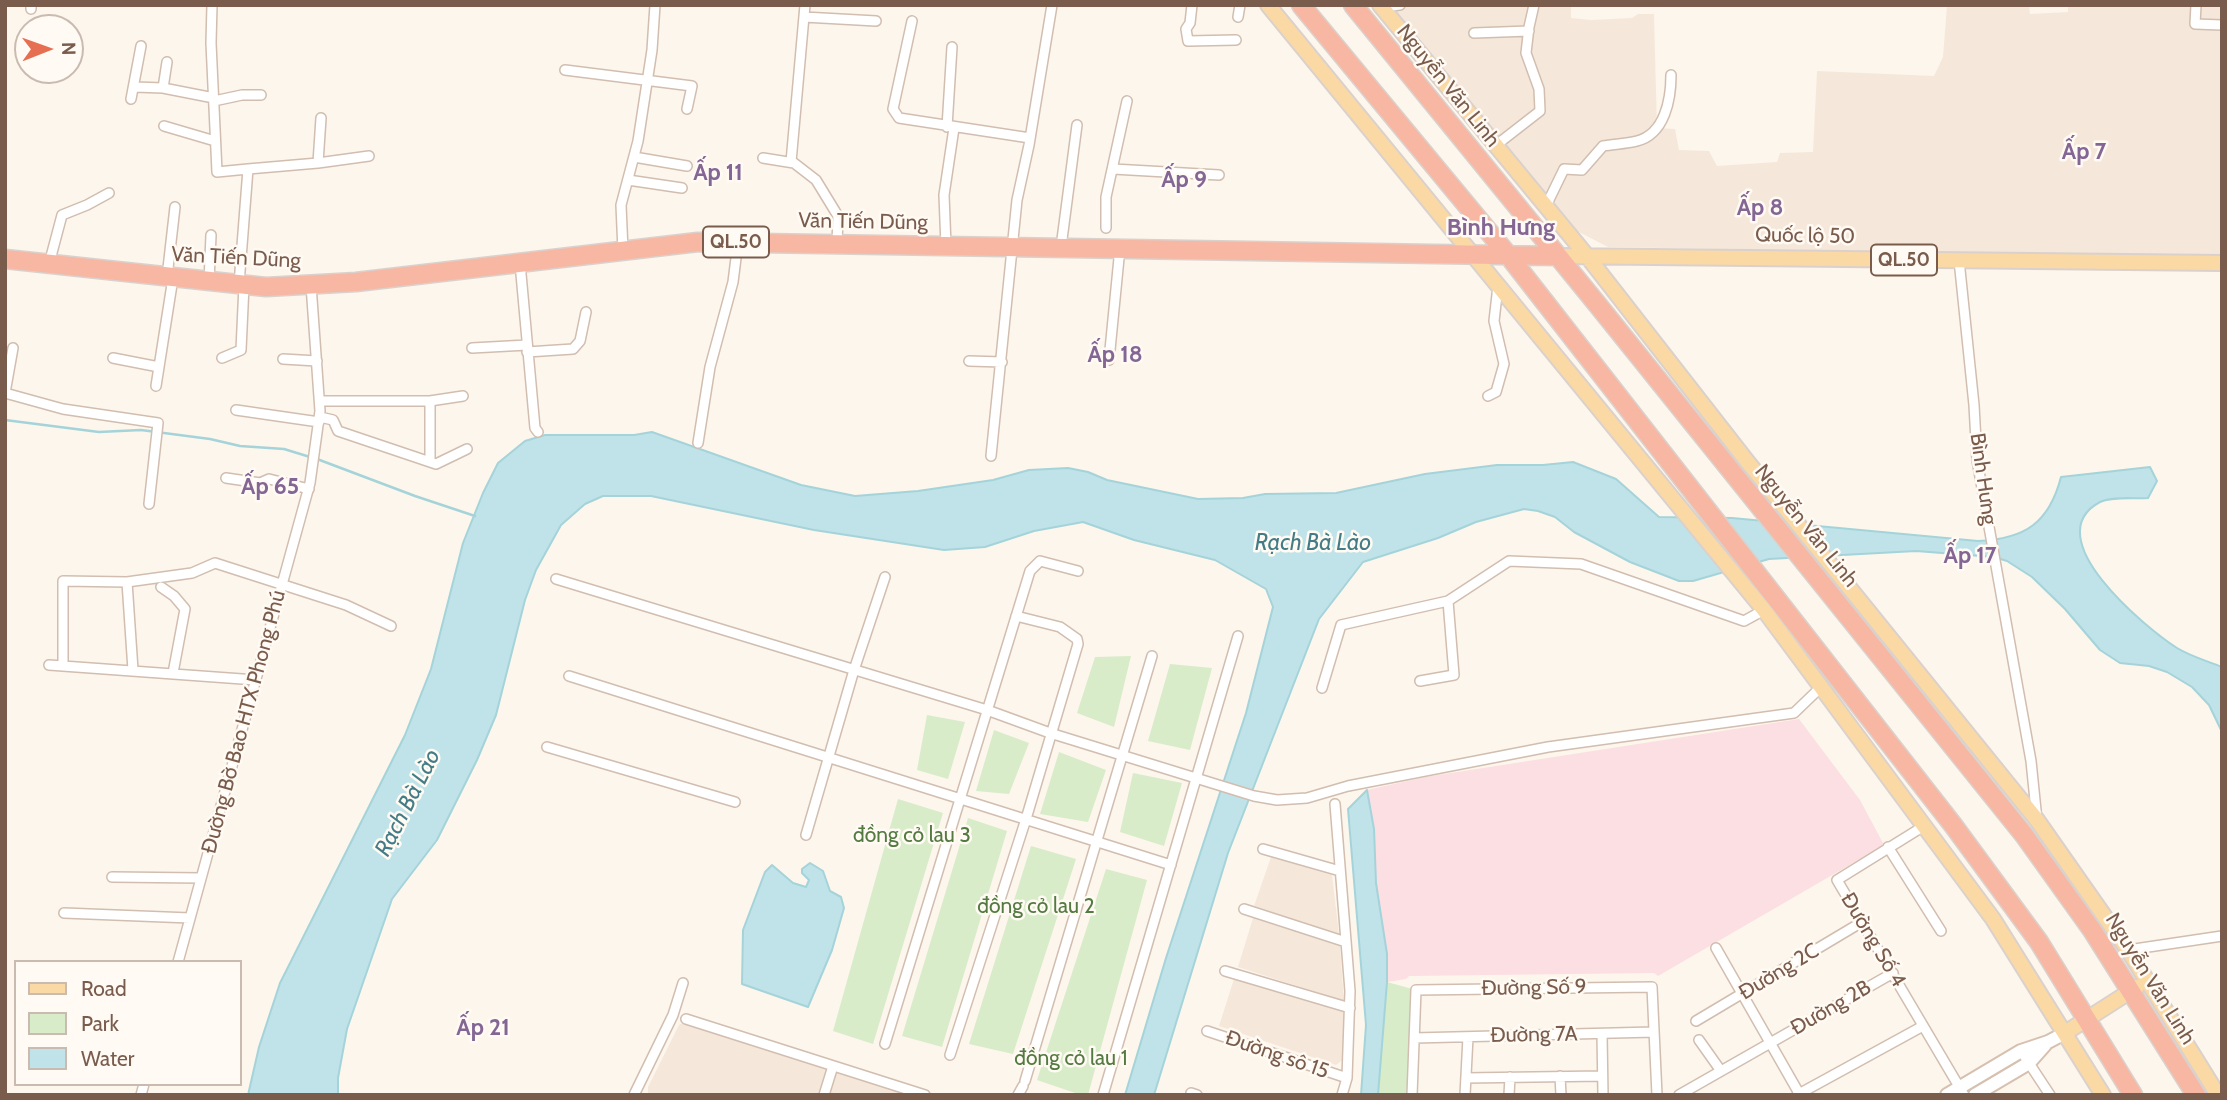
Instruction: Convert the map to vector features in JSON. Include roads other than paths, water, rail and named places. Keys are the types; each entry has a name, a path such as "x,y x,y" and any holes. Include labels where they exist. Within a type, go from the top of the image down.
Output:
{"highway":[{"path":"1301,5 1508,254 1698,500 1751,580 1953,825 2039,942 2133,1095"},
{"name":"Nguyễn Văn Linh","path":"1353,5 1558,256 1767,500 1824,584 2024,835 2092,930 2196,1095"},
{"name":"Văn Tiến Dũng","path":"5,259 266,287 356,282 698,242 1471,254"},
{"name":"Quốc lộ 50","path":"1471,254 1558,256"}],"main road":[{"path":"1268,5 1684,512 1751,580 1764,610 1993,919 2103,1095"},
{"name":"Nguyễn Văn Linh","path":"1381,6 1587,256 1740,466"},
{"name":"Quốc lộ 50","path":"1558,256 2222,263"},
{"name":"Nguyễn Văn Linh","path":"1767,500 1838,572 2037,820 2128,950 2218,1095"},
{"path":"2065,1032 2146,981"}],"street":[{"path":"212,5 211,43 217,172 369,156"},
{"path":"623,251 621,205 634,157 652,50 655,5"},
{"path":"791,162 805,5"},
{"path":"991,456 1017,200 1052,5"},
{"path":"1192,5 1190,23 1186,29 1188,41 1236,40"},
{"path":"1238,16 1240,5"},
{"path":"1381,6 1400,5"},
{"path":"1495,146 1540,111 1539,89 1526,53 1535,5"},
{"path":"2196,5 2195,24 2222,25"},
{"path":"804,17 876,21"},
{"path":"912,21 893,109 900,118 1030,138"},
{"path":"1474,33 1529,32"},
{"path":"131,99 141,46"},
{"path":"946,246 944,195 951,127 952,47"},
{"path":"163,88 167,62"},
{"path":"565,70 692,86 687,109"},
{"path":"1546,206 1564,169 1582,170 1603,146 1640,141 1661,124 1671,97 1671,75"},
{"path":"135,87 163,88 214,100 261,95"},
{"path":"1106,228 1107,197 1127,101"},
{"path":"318,163 321,118"},
{"path":"164,125 215,141"},
{"path":"1061,247 1077,125"},
{"path":"634,157 687,166"},
{"path":"763,158 791,162 816,180 838,216 837,244"},
{"path":"222,358 240,350 248,169"},
{"path":"1113,169 1219,175"},
{"path":"628,180 682,188"},
{"path":"49,264 62,215 109,193"},
{"path":"156,386 170,278 175,207"},
{"path":"209,282 211,235"},
{"path":"698,443 710,367 733,282 738,242"},
{"path":"1109,360 1120,248"},
{"name":"Bình Hưng","path":"1959,260 1980,470 2031,761 2037,820"},
{"path":"520,263 535,428 538,432"},
{"path":"1488,396 1496,392 1504,363 1494,321 1498,284"},
{"path":"311,285 320,419"},
{"path":"472,348 573,349 580,341 586,312"},
{"path":"13,348 5,393 63,409 158,423 149,504"},
{"path":"113,358 159,367"},
{"path":"283,359 317,361"},
{"path":"969,361 1002,362"},
{"path":"320,401 430,401 463,396"},
{"path":"430,401 430,461"},
{"path":"236,410 333,420 338,431 436,464 467,449"},
{"name":"Đường Bờ Bao HTX Phong Phú","path":"179,960 309,486 320,419"},
{"path":"226,478 260,483 269,479 309,486"},
{"path":"885,1044 1030,571 1040,561 1078,571"},
{"path":"1322,688 1341,625 1448,601 1509,561 1581,564 1744,621 1764,610"},
{"path":"63,666 62,582 127,582 192,573 215,563 346,605 391,626"},
{"path":"806,835 854,670 885,577"},
{"path":"556,579 987,710 1050,733 1254,796 1277,800 1307,798 1348,786 1548,747 1794,713 1821,687"},
{"path":"127,582 133,670"},
{"path":"161,587 174,596 185,610 173,673"},
{"path":"1420,681 1454,675 1448,601"},
{"path":"950,1055 1026,819 1078,644 1077,639 1060,627 1016,616"},
{"path":"1102,1095 1238,636"},
{"path":"1022,1087 1152,656"},
{"path":"50,665 256,680"},
{"path":"569,676 1171,864"},
{"path":"547,747 735,802"},
{"path":"1335,804 1350,1008 1347,1078 1342,1095"},
{"name":"Đường Số 4","path":"1924,826 1837,880 1961,1091"},
{"path":"1888,847 1941,931"},
{"path":"1263,849 1340,871"},
{"path":"112,877 201,878"},
{"path":"1244,909 1346,942"},
{"path":"64,914 190,918"},
{"name":"Đường 2C","path":"1696,1021 1862,922"},
{"path":"2128,950 2222,936"},
{"path":"1716,948 1799,1094 1923,1026"},
{"path":"1225,971 1350,1008"},
{"name":"Đường 2B","path":"1679,1095 1892,973"},
{"path":"634,1095 673,1015 683,983"},
{"name":"Đường Số 9","path":"1415,1038 1416,990 1652,987 1654,1032"},
{"path":"686,1019 925,1095"},
{"name":"Đường sô 15","path":"1207,1031 1347,1078"},
{"path":"1654,1032 1657,1095"},
{"name":"Đường 7A","path":"1415,1038 1654,1032"},
{"path":"1947,1095 1961,1091 2021,1051 2048,1042 2065,1032"},
{"path":"1602,1034 1603,1095"},
{"path":"1465,1095 1468,1037"},
{"path":"1412,1095 1415,1038"},
{"path":"1699,1040 1721,1071"},
{"path":"1975,1095 2029,1063 2048,1042"},
{"path":"2021,1051 2050,1095"},
{"path":"824,1095 833,1066"},
{"path":"1560,1076 1561,1095"},
{"path":"1466,1077 1602,1076"},
{"path":"1509,1095 1510,1077"}],"water":[{"name":"Rạch Bà Lào","path":"652,432 801,485 855,496 918,491 993,480 1029,470 1068,468 1107,480 1198,499 1243,498 1265,494 1336,493 1425,474 1497,465 1573,462 1616,479 1659,517 1732,518 1978,541 2009,537 2033,525 2050,506 2061,477 2150,467 2157,481 2148,498 2117,498 2100,502 2083,518 2080,537 2088,558 2102,581 2143,622 2177,648 2222,667 2222,732 2209,705 2192,687 2167,672 2149,666 2120,663 2100,650 2065,609 2032,577 2007,561 1994,557 1916,551 1769,559 1693,581 1679,581 1630,562 1574,532 1555,517 1538,511 1524,509 1476,522 1438,538 1363,562 1319,619 1228,853 1154,1095 1125,1095 1166,958 1246,713 1273,607 1266,589 1215,560 1134,540 1083,522 1034,531 985,547 944,550 814,530 651,496 603,496 585,504 561,525 536,570 525,600 496,715 477,760 437,840 392,899 347,1029 338,1078 338,1095 248,1095 259,1047 280,983 405,735 431,669 463,543 498,463 525,441 545,435 634,435"},
{"path":"1367,790 1374,829 1376,883 1387,954 1378,1095 1361,1095 1366,1025 1348,809"},
{"path":"810,863 823,871 830,891 841,897 844,908 832,950 808,1007 742,984 743,930 765,872 772,865 793,883 806,887 809,880 802,873 802,869"}],"waterway":[{"path":"5,420 99,432 141,430 210,439 240,446 284,449 310,457"},
{"path":"317,459 475,516"}],"district":[{"name":"Ấp 7","path":"2084,152"},
{"name":"Ấp 11","path":"718,173"},
{"name":"Ấp 9","path":"1184,180"},
{"name":"Ấp 8","path":"1760,208"},
{"name":"Bình Hưng","path":"1501,228"},
{"name":"Ấp 18","path":"1115,355"},
{"name":"Ấp 65","path":"270,487"},
{"name":"Ấp 17","path":"1970,556"},
{"name":"Ấp 21","path":"483,1028"}],"park label":[{"name":"đồng cỏ lau 3","path":"912,836"},
{"name":"đồng cỏ lau 2","path":"1036,907"},
{"name":"đồng cỏ lau 1","path":"1071,1059"}]}
